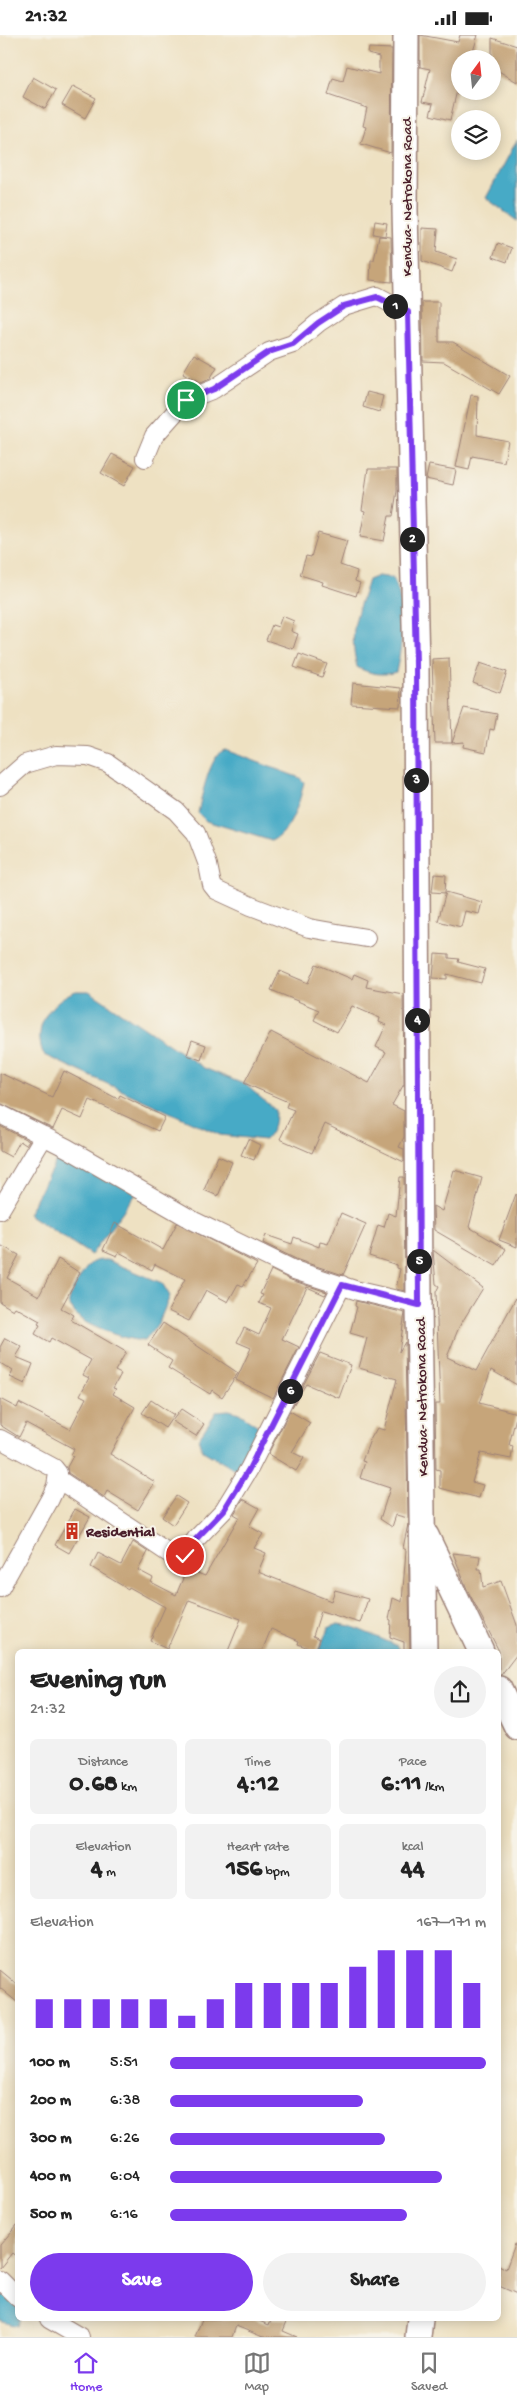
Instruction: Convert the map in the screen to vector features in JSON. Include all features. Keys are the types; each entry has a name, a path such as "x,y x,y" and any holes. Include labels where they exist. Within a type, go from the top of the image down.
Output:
{"main road":[{"name":"Kendua- Netrokona Road","path":"406,35 408,312 416,665 419,1305 424,1649"},
{"path":"423,1529 480,1649"},
{"path":"501,1693 517,1727"},
{"path":"418,2337 420,2321"}],"street":[{"path":"146,458 154,436 186,400 214,389 269,352 293,344 318,323 344,306 377,297 408,312"},
{"path":"0,786 25,764 56,755 88,756 108,763 176,811 196,833 208,865 212,885 216,890 251,906 309,928 366,938"},
{"path":"0,1114 44,1136 194,1221 294,1270 342,1285 419,1305"},
{"path":"0,1210 44,1136"},
{"path":"58,1479 173,1556 182,1558 196,1539 224,1510 249,1469 342,1285"},
{"path":"0,1439 54,1468 58,1473 58,1479 50,1499 0,1588"},
{"path":"0,2280 15,2295"},
{"path":"52,2321 80,2337"}],"water":[{"path":"517,140 517,221 486,198"},
{"path":"378,576 393,578 402,612 402,636 396,672 386,674 371,673 357,667 353,642 357,613 368,580"},
{"path":"225,750 300,778 304,782 294,816 279,837 272,841 206,821 198,813 211,768 215,759"},
{"path":"76,991 89,991 204,1068 246,1085 275,1110 273,1126 265,1140 220,1135 44,1055 40,1035 45,1016 58,1001"},
{"path":"58,1157 139,1189 91,1255 28,1214"},
{"path":"107,1260 162,1283 170,1296 159,1322 145,1341 122,1337 95,1327 80,1319 69,1305 73,1290 88,1266 95,1261"},
{"path":"229,1410 239,1413 261,1428 239,1472 203,1451 198,1439 217,1411"},
{"path":"338,1624 351,1626 398,1646 399,1649 319,1649 329,1627"},
{"path":"0,2290 15,2305 15,2321 19,2321 17,2326 0,2321"}],"building":[{"path":"420,35 458,42 460,35 478,35 474,50 451,50 451,100 455,100 450,120 430,115 433,104 422,102 430,69 420,67"},
{"path":"492,38 517,46 517,82 501,72 501,50 492,50"},
{"path":"369,48 392,49 391,153 361,144 366,127 363,126 367,108 328,95 333,78 343,81 347,66 379,74 379,57 368,54"},
{"path":"33,77 56,90 45,109 23,97"},
{"path":"73,86 96,98 85,118 62,105"},
{"path":"375,221 387,223 385,236 373,234"},
{"path":"422,228 438,229 436,252 457,259 452,272 422,261"},
{"path":"379,236 391,237 392,282 370,280 371,260 374,260"},
{"path":"498,243 512,248 507,262 493,257"},
{"path":"422,302 439,302 439,342 453,342 510,376 499,394 444,362 423,361"},
{"path":"194,354 217,367 210,379 201,383 183,373"},
{"path":"367,392 383,396 379,412 363,407"},
{"path":"471,395 478,396 477,435 508,441 504,462 472,456 469,470 456,467"},
{"path":"112,454 135,466 124,486 101,473"},
{"path":"429,465 456,470 453,485 426,479"},
{"path":"368,469 397,469 397,491 393,516 389,516 384,541 360,537 365,511 362,510"},
{"path":"318,533 347,541 340,565 357,571 355,581 360,583 356,596 322,585 323,582 300,575 306,556 311,557"},
{"path":"282,616 294,621 291,631 298,634 293,649 266,640 272,625 278,627"},
{"path":"299,654 327,664 322,677 294,667"},
{"path":"449,658 452,743 435,743 432,659"},
{"path":"480,663 507,672 500,693 473,683"},
{"path":"353,683 401,688 400,707 351,704"},
{"path":"464,708 497,714 494,730 490,729 486,752 463,747 464,742 452,743"},
{"path":"434,874 446,875 445,893 432,892"},
{"path":"446,892 482,902 479,914 465,911 461,927 438,921"},
{"path":"435,954 449,955 449,958 459,959 458,962 485,969 481,983 447,974 447,979 433,978"},
{"path":"316,964 352,979 354,974 368,980 366,987 403,994 404,1084 392,1105 404,1111 404,1137 399,1147 404,1149 404,1162 325,1124 312,1153 280,1139 294,1110 286,1107 288,1102 244,1083 271,1032 369,1083 386,1052 376,1047 386,1025 379,1022 380,1018 352,1006 337,1032 314,1020 319,1010 271,990 280,971 308,983"},
{"path":"192,1040 206,1045 201,1060 187,1055"},
{"path":"64,1071 118,1099 120,1095 165,1117 158,1131 90,1100 82,1119 62,1110 53,1129 0,1103 0,1073 52,1097"},
{"path":"0,1126 29,1141 26,1145 20,1141 11,1157 0,1151"},
{"path":"248,1139 260,1145 254,1160 241,1155"},
{"path":"218,1156 232,1162 218,1196 204,1190"},
{"path":"454,1170 482,1178 469,1227 506,1249 496,1266 434,1230 433,1206 442,1211"},
{"path":"400,1177 404,1177 405,1291 396,1289 400,1269 397,1268 397,1265 369,1256 378,1225 384,1227 388,1213 396,1216"},
{"path":"517,1195 517,1247 499,1240"},
{"path":"341,1213 366,1224 343,1275 298,1260 263,1243 266,1235 292,1244 294,1237 319,1247 320,1242 328,1244"},
{"path":"115,1223 163,1250 177,1223 257,1264 243,1286 238,1284 228,1302 206,1290 189,1321 168,1311 185,1279 155,1264 152,1270 119,1252 117,1256 103,1250"},
{"path":"0,1245 19,1255 7,1278 39,1296 58,1259 80,1273 61,1308 74,1315 71,1320 126,1352 115,1371 121,1374 113,1388 116,1389 113,1394 135,1407 110,1454 155,1482 138,1510 107,1491 104,1497 68,1473 67,1467 73,1456 71,1455 74,1449 26,1423 19,1437 0,1425 0,1399 17,1408 19,1403 70,1429 86,1398 80,1395 89,1378 83,1375 91,1360 51,1338 49,1342 35,1334 40,1321 15,1307 13,1310 0,1302"},
{"path":"433,1250 483,1288 459,1327 447,1357 476,1371 517,1296 517,1385 491,1370 479,1403 517,1413 509,1445 513,1446 511,1459 481,1453 472,1482 483,1485 479,1498 440,1488 440,1470 436,1469 435,1404 440,1404 436,1292 439,1286 436,1284"},
{"path":"271,1270 291,1280 327,1292 325,1295 307,1287 282,1339 299,1347 273,1398 236,1380 251,1348 237,1342 244,1328 259,1335 271,1308 259,1303 263,1295 260,1294"},
{"path":"356,1301 405,1313 399,1352 405,1342 408,1518 396,1515 392,1527 380,1519 390,1488 360,1478 365,1462 362,1461 370,1440 377,1428 384,1430 397,1379 359,1368 367,1338 350,1333 357,1307 355,1306"},
{"path":"163,1323 238,1373 222,1397 212,1390 210,1394 168,1368 172,1361 148,1345"},
{"path":"5,1338 22,1347 16,1357 33,1364 25,1384 10,1377 13,1371 0,1363 0,1347"},
{"path":"320,1353 351,1365 339,1398 306,1384 292,1407"},
{"path":"151,1400 174,1415 165,1428 142,1413"},
{"path":"181,1409 204,1424 196,1436 172,1421"},
{"path":"290,1411 310,1423 292,1452 304,1458 296,1471 268,1454"},
{"path":"176,1496 187,1503 173,1525 162,1517"},
{"path":"243,1499 259,1508 249,1526 263,1534 254,1548 266,1553 258,1572 331,1601 335,1590 368,1599 360,1623 321,1611 313,1636 320,1639 317,1649 311,1649 298,1644 299,1641 271,1629 263,1649 229,1649 241,1619 189,1600 167,1649 150,1641 165,1607 129,1587 128,1589 91,1567 98,1553 121,1565 133,1542 148,1552 138,1570 153,1578 151,1582 176,1595 187,1569 205,1576 239,1517 234,1514"},
{"name":"Residential","path":"75,1509 90,1517 69,1553 55,1545"},
{"path":"408,1524 410,1649 404,1649 404,1642 390,1637 391,1620 389,1619 393,1598 402,1602 406,1550 403,1548"},
{"path":"453,1553 480,1556 478,1569 481,1569 483,1587 501,1581 517,1625 517,1654 501,1675 501,1649 498,1649 467,1589"},
{"path":"0,1970 15,1982 15,2000 0,1988"},
{"path":"15,2228 15,2256 12,2253 0,2268 0,2245"},
{"path":"515,2244 517,2245 517,2294 501,2287 501,2266 506,2269"},
{"path":"201,2321 259,2321 269,2325 270,2321 287,2321 283,2331 297,2337 263,2337 236,2326 232,2337 195,2337"}],"place":[{"name":"Residential","path":"72,1531"}],"route":[{"path":"185,1556 196,1539 224,1510 249,1469 272,1427 342,1285 358,1291 419,1305 416,665 408,312 377,297 344,306 318,323 293,344 269,352 244,371 214,389 186,400"}]}
